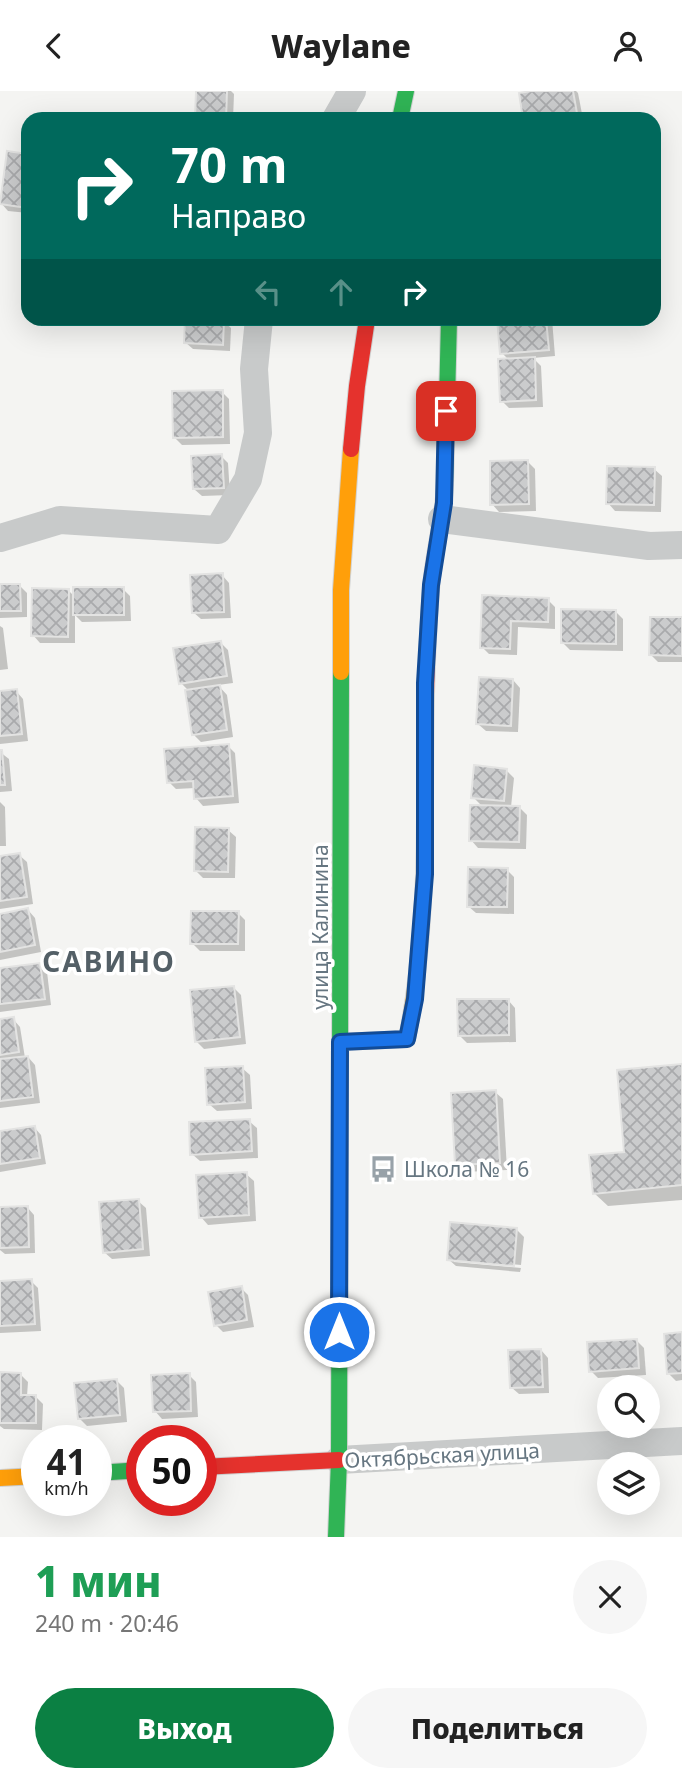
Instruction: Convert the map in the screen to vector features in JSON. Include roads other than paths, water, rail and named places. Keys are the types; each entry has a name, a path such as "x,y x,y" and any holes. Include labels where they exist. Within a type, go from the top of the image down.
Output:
{"main road":[{"name":"улица Калинина","path":"336,1537 339,1460 341,590 347,488 366,326"},
{"path":"340,1042 407,1039 415,999 425,874 425,683 431,585 444,503 449,326"},
{"name":"Октябрьская улица","path":"217,1466 339,1460"},
{"path":"0,1478 21,1477"}],"street":[{"path":"341,112 352,91"},
{"path":"0,538 60,520 218,530 248,479 258,433 254,369 258,326"},
{"path":"442,519 649,545 682,545"},
{"name":"Октябрьская улица","path":"339,1460 682,1441"}],"place":[{"name":"Школа № 16","path":"383,1169"}],"district":[{"name":"САВИНО","path":"109,961"}]}
